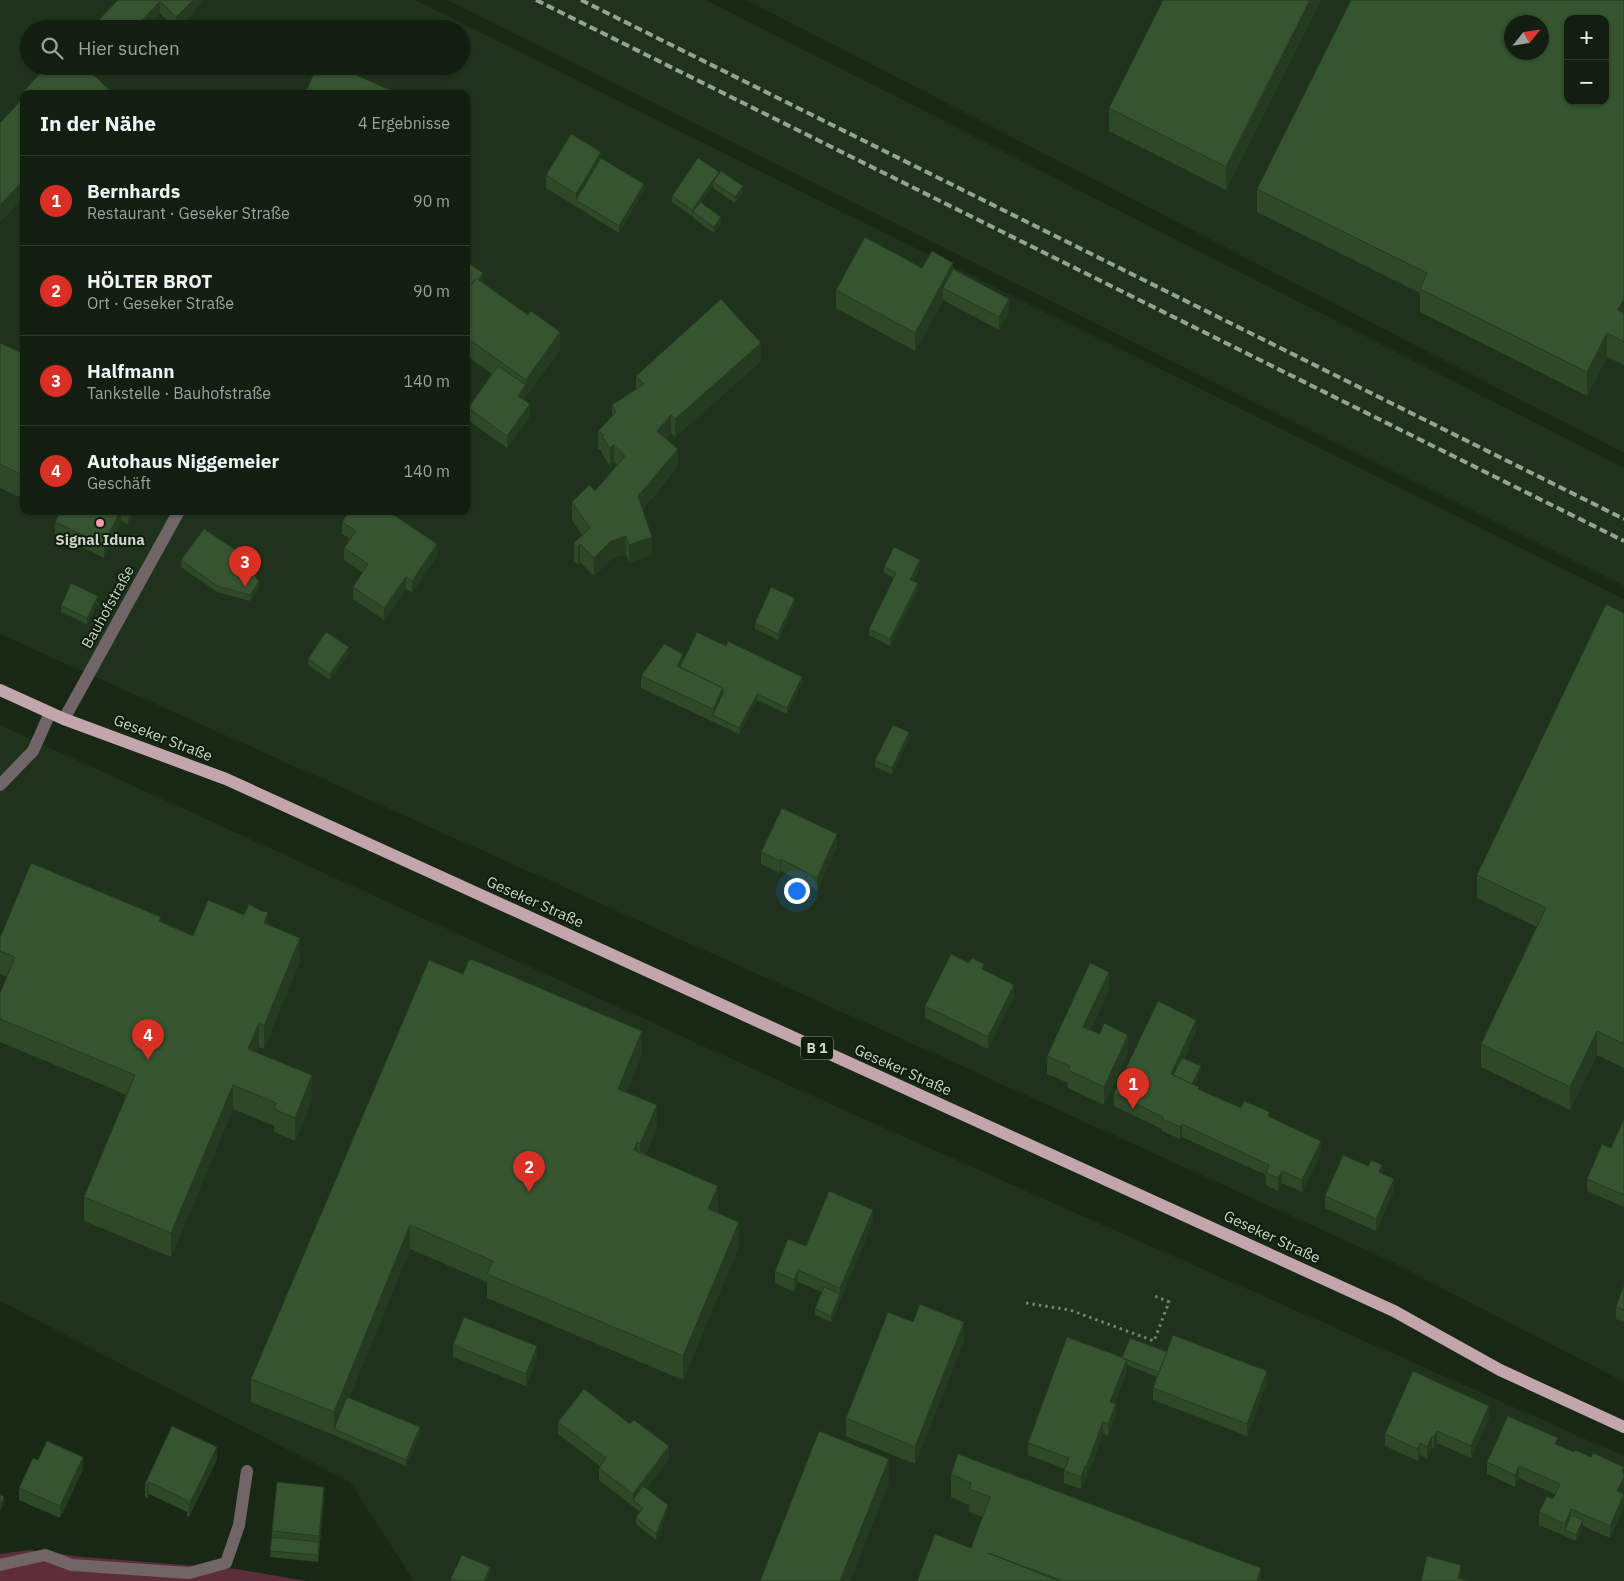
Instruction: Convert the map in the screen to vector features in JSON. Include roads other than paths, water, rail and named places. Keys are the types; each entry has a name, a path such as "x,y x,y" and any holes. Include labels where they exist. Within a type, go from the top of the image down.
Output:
{"main road":[{"name":"Geseker Straße","path":"0,690 50,713 226,779 1394,1311 1500,1370 1624,1427"}],"street":[{"name":"Bauhofstraße","path":"64,718 177,515"},
{"path":"0,785 34,751 50,713"},
{"path":"0,1565 45,1555 72,1565 189,1573 226,1563 239,1525 247,1471"}],"railway":[{"path":"536,0 1624,541"},
{"path":"581,0 1624,519"}],"place":[{"name":"Signal Iduna","path":"100,523"},
{"name":"Halfmann","path":"245,587"},
{"name":"Autohaus Niggemeier","path":"148,1060"},
{"name":"Bernhards","path":"1133,1109"},
{"name":"HÖLTER BROT","path":"529,1192"}]}
